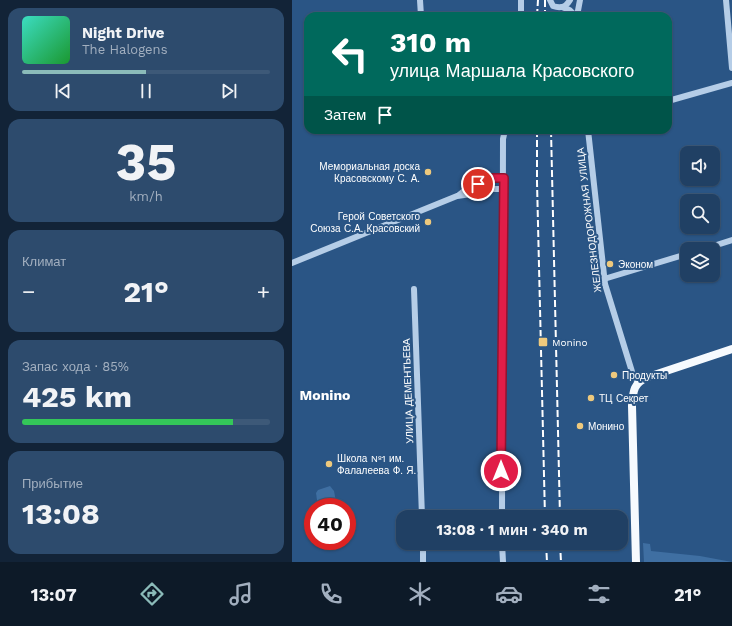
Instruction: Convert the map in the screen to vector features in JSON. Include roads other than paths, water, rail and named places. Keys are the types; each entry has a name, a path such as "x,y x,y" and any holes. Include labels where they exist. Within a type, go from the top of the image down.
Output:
{"main road":[{"path":"635,382 659,372 732,349"},
{"name":"ЖЕЛЕЗНОДОРОЖНАЯ УЛИЦА","path":"635,382 632,406 636,562"}],"street":[{"path":"420,0 421,12"},
{"path":"521,0 521,12"},
{"path":"550,0 553,6 570,9 573,12"},
{"path":"562,7 566,6 570,0"},
{"path":"577,12 580,0"},
{"path":"728,2 732,68"},
{"path":"672,100 732,83"},
{"path":"502,510 501,440 505,134"},
{"name":"ЖЕЛЕЗНОДОРОЖНАЯ УЛИЦА","path":"588,134 604,279 635,382"},
{"path":"457,196 469,187 492,178 504,178"},
{"path":"292,263 457,196 488,189 504,189"},
{"path":"720,244 732,240"},
{"path":"604,279 680,256"},
{"name":"УЛИЦА ДЕМЕНТЬЕВА","path":"414,289 422,510"},
{"path":"423,550 423,562"},
{"path":"502,550 503,562"}],"railway":[{"path":"537,12 538,0"},
{"path":"545,0 545,12"},
{"path":"537,134 545,510"},
{"path":"551,134 560,510"},
{"path":"546,550 547,562"},
{"path":"560,550 561,562"}],"place":[{"name":"Мемориальная доска Красовскому С. А.","path":"428,172"},
{"name":"Герой Советского Союза С.А. Красовский","path":"428,222"},
{"name":"Эконом","path":"610,264"},
{"name":"Monino","path":"543,342"},
{"name":"Продукты","path":"614,375"},
{"name":"ТЦ Секрет","path":"591,398"},
{"name":"Монино","path":"580,426"},
{"name":"Школа №1 им. Фалалеева Ф. Я.","path":"329,464"}],"district":[{"name":"Monino","path":"325,395"}]}
